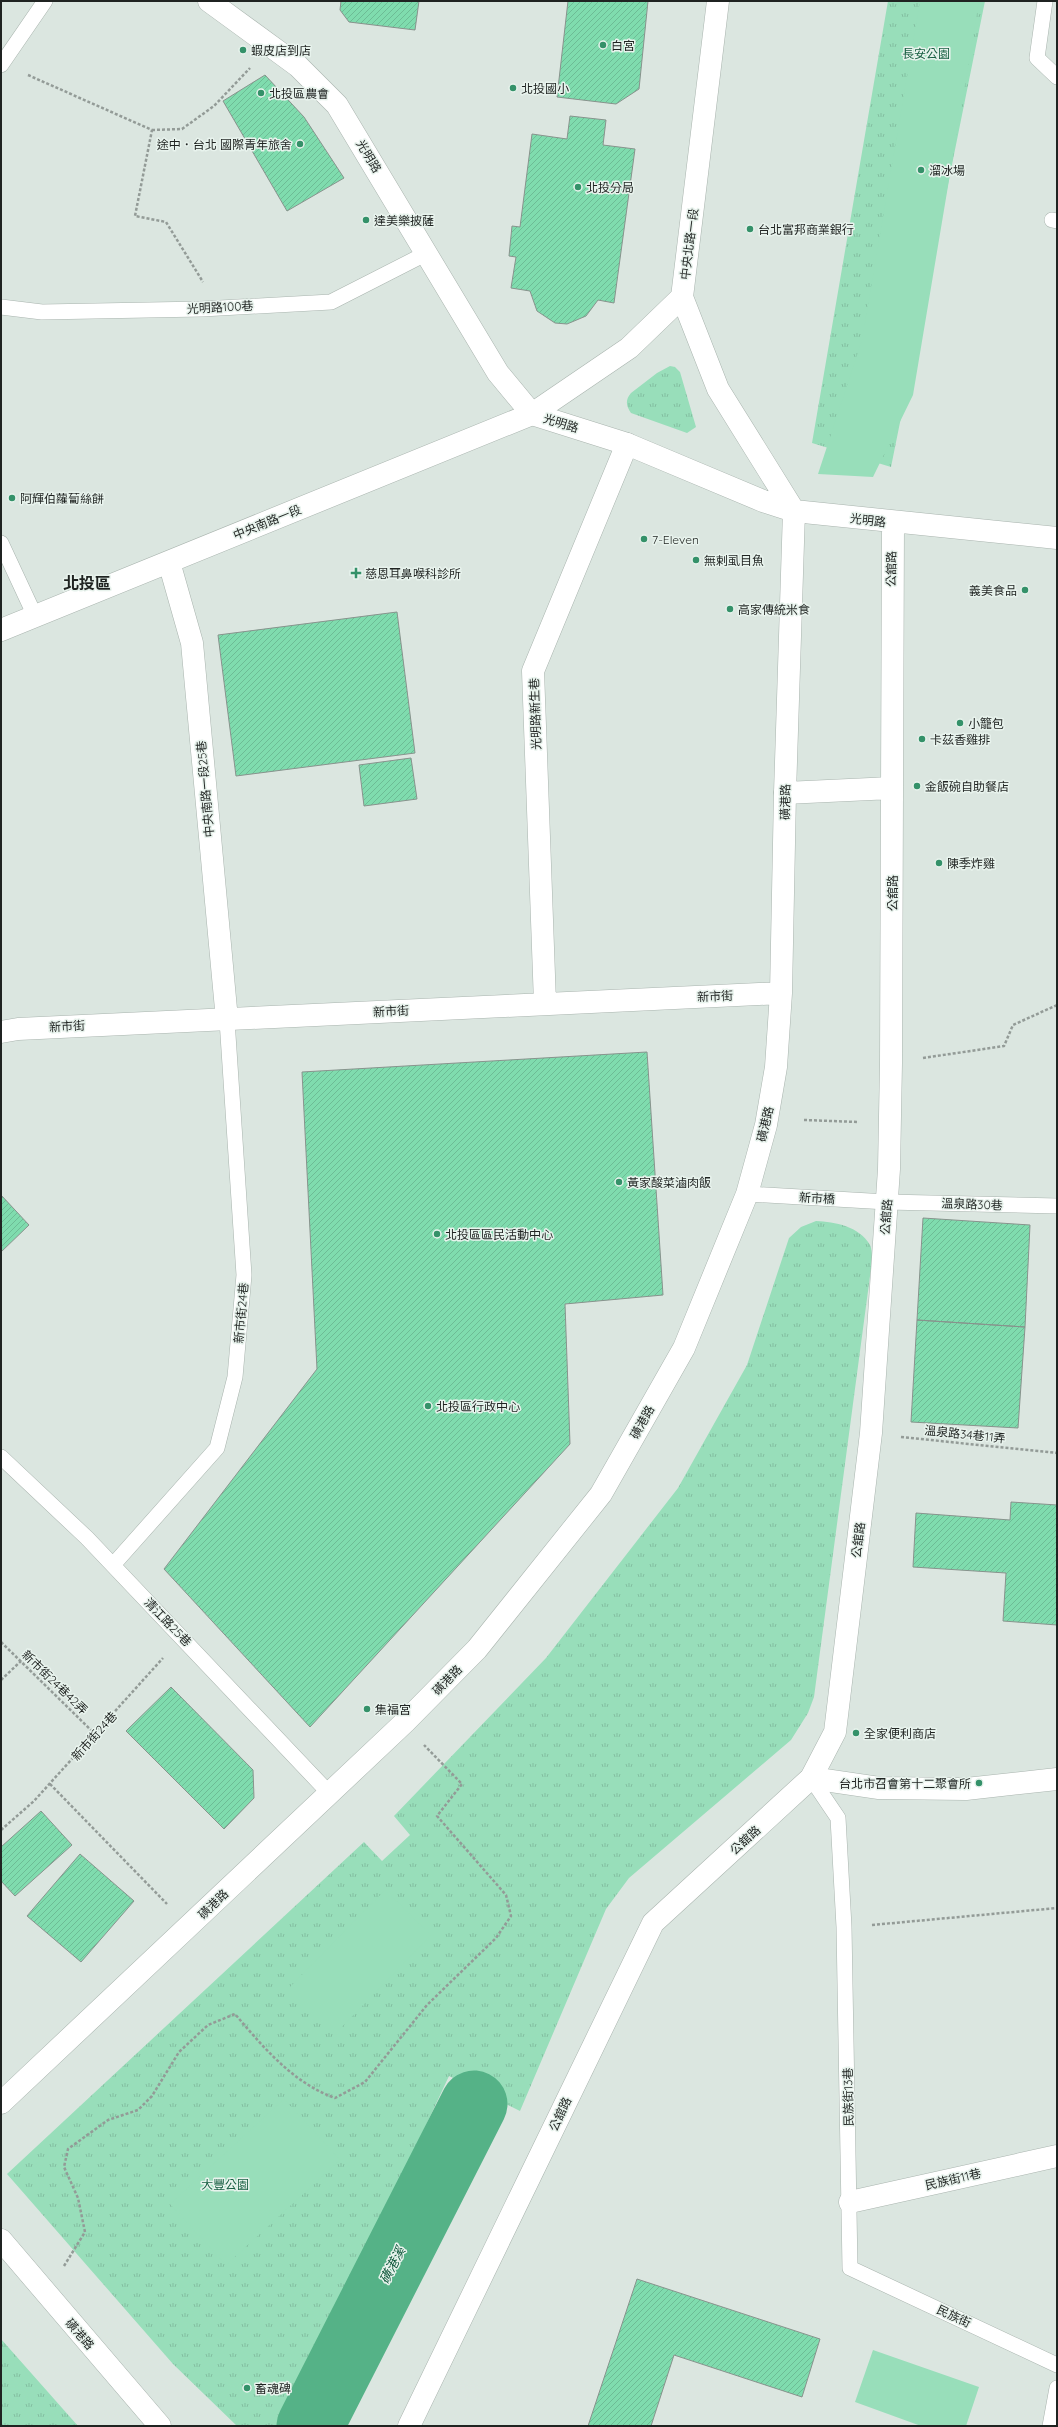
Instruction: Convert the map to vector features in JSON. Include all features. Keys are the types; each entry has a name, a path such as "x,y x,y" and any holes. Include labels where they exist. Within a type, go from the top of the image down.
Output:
{"street":[{"name":"光明路","path":"209,1 298,66 337,105 427,253 500,378 532,414 627,444 762,501 794,511 893,523 939,525 1057,538"},
{"name":"中央北路一段","path":"532,414 629,348 682,297 718,1"},
{"path":"682,297 718,389 794,511"},
{"name":"中央南路一段","path":"1,630 532,414"},
{"name":"光明路新生巷","path":"545,1003 533,671 627,444"},
{"name":"磺港路","path":"1,2103 405,1722 477,1649 601,1494 684,1348 748,1194 769,1110 776,1067 781,993 785,793 794,511"},
{"name":"公舘路","path":"409,2426 653,1923 811,1778 835,1732 871,1433 887,1202 891,1063 893,523"},
{"name":"中央南路一段25巷","path":"169,562 192,643 227,1020"},
{"path":"785,793 892,788"},
{"name":"新市街","path":"1,1032 18,1029 781,993"},
{"path":"811,1778 880,1788 958,1789 1057,1779"},
{"name":"民族街11巷","path":"850,2202 1057,2156"},
{"name":"磺港路","path":"1,2240 47,2297 160,2426"}],"lane":[{"path":"2,64 45,1"},
{"path":"1045,1 1036,58 1057,77"},
{"name":"光明路100巷","path":"1,307 42,312 331,302 427,253"},
{"path":"1,543 36,616"},
{"name":"新市街24巷","path":"113,1566 216,1448 234,1377 244,1275 227,1020"},
{"name":"新市橋","path":"748,1194 887,1202"},
{"name":"溫泉路30巷","path":"887,1202 1057,1206"},
{"name":"清江路25巷","path":"1,1456 113,1566 329,1793"},
{"name":"民族街13巷","path":"811,1778 838,1818 844,1927 850,2268"},
{"name":"民族街","path":"850,2268 1057,2365"},
{"path":"1050,2426 1057,2388"}],"path":[{"path":"2,64 152,130 182,129 214,106 271,46"},
{"path":"152,130 136,216 166,222 219,307"},
{"path":"891,1063 1004,1046 1013,1025 1057,1005"},
{"path":"804,1120 867,1122"},
{"name":"溫泉路34巷11弄","path":"871,1433 1057,1453"},
{"name":"新市街24巷","path":"1,1830 50,1784 182,1637"},
{"name":"新市街24巷42弄","path":"1,1642 96,1734"},
{"path":"1,1680 21,1661"},
{"path":"47,2297 85,2232 78,2198 64,2167 68,2149 108,2120 138,2110 152,2096 179,2052 208,2025 235,2014 268,2053 315,2091 335,2098 365,2082 427,2006 496,1938 511,1916 506,1895 437,1816 462,1784 421,1742 405,1722"},
{"path":"50,1784 189,1927"},
{"path":"844,1927 1057,1908"}],"green space":[{"name":"溜冰場","path":"888,1 985,1 891,467 812,443"},
{"name":"溜冰場","path":"920,1 979,1 913,395 873,477 818,474 862,340"},
{"path":"670,366 675,367 680,372 696,427 687,433 631,413 627,405 628,398 631,393 657,373"},
{"name":"大豐公園","path":"816,1221 839,1224 860,1233 870,1245 872,1251 872,1261 814,1697 808,1713 791,1740 629,1878 606,1909 520,2111 449,2076 285,2426 237,2426 173,2364 7,2174 364,1842 382,1861 410,1835 394,1816 546,1658 678,1488 747,1365 789,1238 801,1227"},
{"path":"385,1890 431,1935 336,2033 290,1987"},
{"path":"284,2099 340,2160 226,2265 170,2204"},
{"path":"1,2339 78,2426 1,2426"},
{"path":"873,2350 979,2387 966,2426 921,2426 855,2402"}],"building":[{"path":"341,1 419,1 415,30 349,22 340,10"},
{"name":"白宮","path":"568,1 648,1 639,89 616,104 557,97"},
{"path":"265,75 304,117 344,178 287,211 223,101"},
{"name":"北投分局","path":"570,116 606,120 603,145 635,149 614,303 598,300 586,316 567,324 555,323 537,311 530,291 511,288 516,257 509,256 512,226 520,227 532,134 567,139"},
{"path":"397,612 415,753 236,776 218,635"},
{"path":"411,758 417,799 364,806 359,765"},
{"name":"北投區行政中心","path":"647,1052 663,1295 565,1304 570,1444 310,1727 164,1569 317,1369 302,1072"},
{"path":"1,1195 29,1225 1,1252"},
{"path":"923,1218 1030,1225 1025,1327 917,1320"},
{"path":"917,1320 1025,1327 1018,1428 911,1422"},
{"path":"1011,1502 1057,1505 1057,1625 1003,1621 1006,1573 913,1567 916,1513 1010,1520"},
{"path":"171,1687 253,1770 254,1798 224,1829 126,1731"},
{"path":"41,1811 72,1845 15,1896 1,1881 1,1847"},
{"path":"80,1854 134,1901 81,1962 27,1916"},
{"path":"637,2279 820,2339 802,2397 674,2355 651,2426 588,2426"}],"waterway":[{"name":"磺港溪","path":"310,2426 474,2104"}],"place":[{"name":"白宮","path":"603,45"},
{"name":"蝦皮店到店","path":"243,50"},
{"name":"北投國小","path":"513,88"},
{"name":"北投區農會","path":"261,93"},
{"name":"途中．台北 國際青年旅舍","path":"300,144"},
{"name":"溜冰場","path":"921,170"},
{"name":"北投分局","path":"578,187"},
{"name":"達美樂披薩","path":"366,220"},
{"name":"台北富邦商業銀行","path":"750,229"},
{"name":"阿輝伯蘿蔔絲餅","path":"12,498"},
{"name":"7-Eleven","path":"644,539"},
{"name":"無剌虱目魚","path":"696,560"},
{"name":"慈恩耳鼻喉科診所","path":"356,573"},
{"name":"義美食品","path":"1025,590"},
{"name":"高家傳統米食","path":"730,609"},
{"name":"小籠包","path":"960,723"},
{"name":"卡茲香雞排","path":"922,739"},
{"name":"金飯碗自助餐店","path":"917,786"},
{"name":"陳季炸雞","path":"939,863"},
{"name":"黃家酸菜滷肉飯","path":"619,1182"},
{"name":"北投區區民活動中心","path":"437,1234"},
{"name":"北投區行政中心","path":"428,1406"},
{"name":"集福宮","path":"367,1709"},
{"name":"全家便利商店","path":"856,1733"},
{"name":"台北市召會第十二聚會所","path":"979,1783"},
{"name":"畜魂碑","path":"247,2388"}],"district":[{"name":"北投區","path":"87,583"}],"park label":[{"name":"長安公園","path":"926,53"}]}
